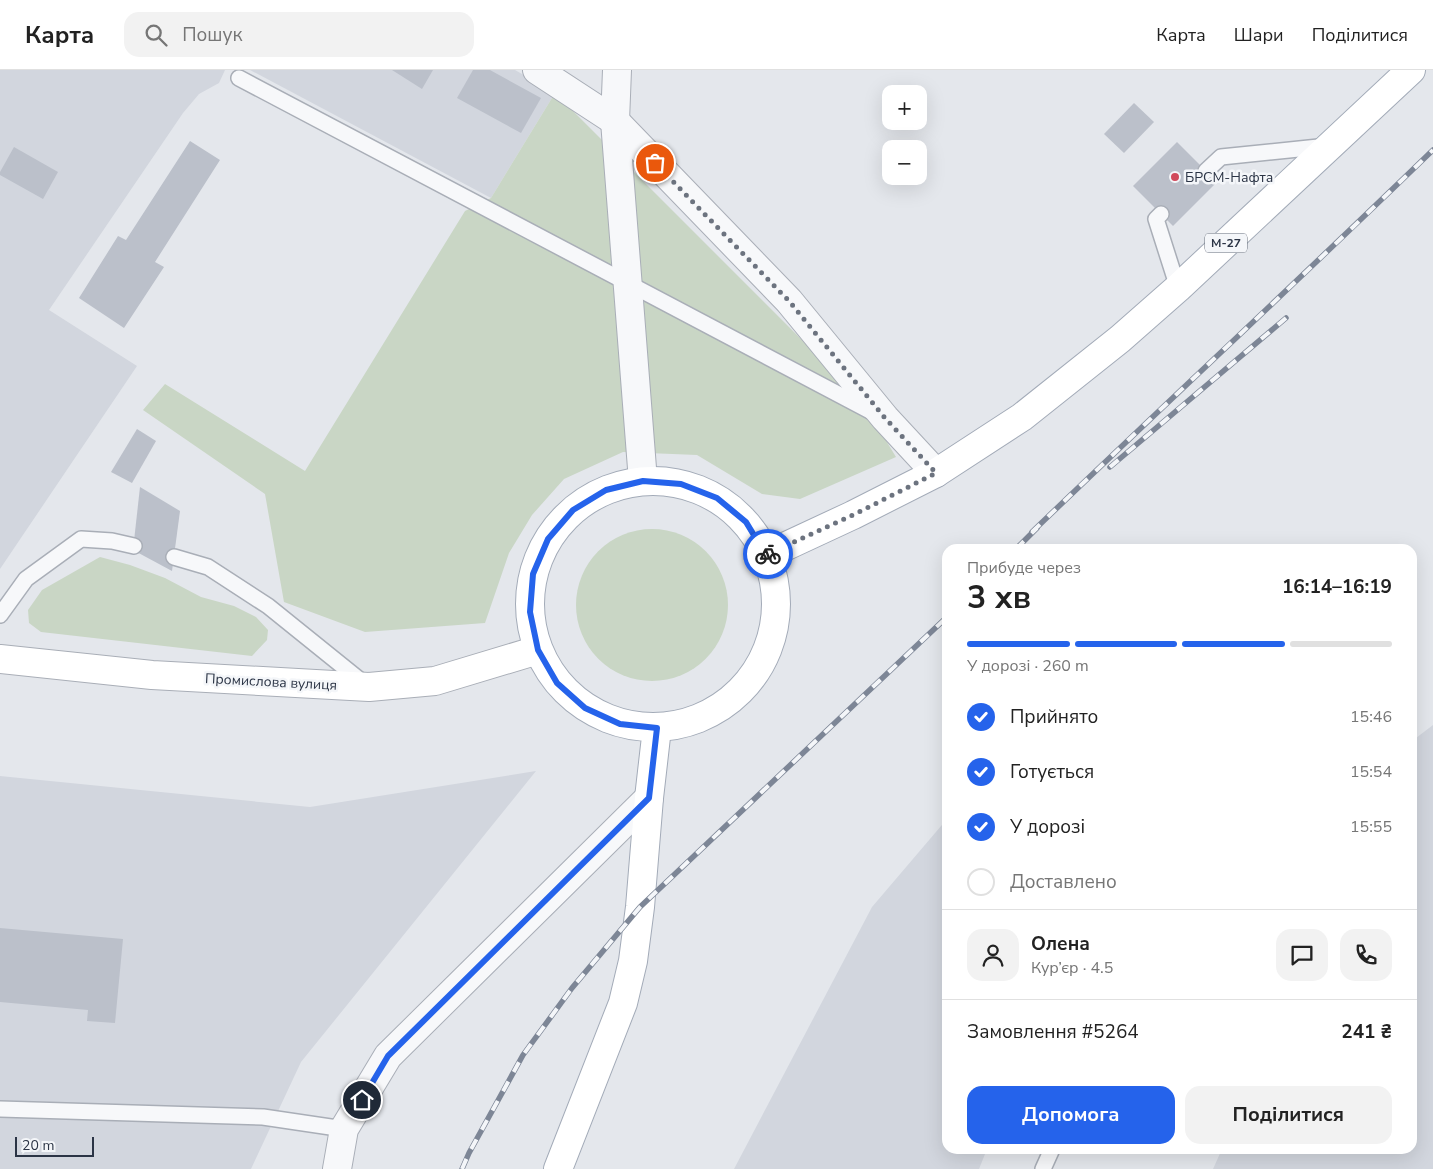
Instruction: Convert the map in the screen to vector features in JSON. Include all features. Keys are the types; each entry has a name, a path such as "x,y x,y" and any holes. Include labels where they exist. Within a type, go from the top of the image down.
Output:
{"main road":[{"name":"М-27","path":"766,555 853,515 936,473 1022,416 1120,339 1178,288 1411,70"},
{"path":"643,481 681,484 717,498 746,522 766,555 776,593 773,633 758,670 731,700 696,720 657,728 620,724 585,708 557,683 538,650 530,612 533,574 548,539 573,510 606,490 643,481"},
{"name":"Промислова вулиця","path":"0,660 152,675 369,687 436,681 538,650"},
{"path":"558,1169 622,1004 633,961 657,728"}],"street":[{"path":"537,70 615,121 789,301 885,418 936,473"},
{"path":"617,70 615,121 643,481"},
{"path":"337,1169 344,1129 388,1056 649,798"}],"lane":[{"path":"239,78 885,418"},
{"path":"1206,171 1221,157 1330,146"},
{"path":"1161,214 1156,220 1178,288"},
{"path":"0,615 26,579 81,539 112,541 134,546"},
{"path":"174,557 208,567 268,606 369,687"},
{"path":"0,1109 263,1117 344,1129"},
{"path":"1043,1169 1050,1154"}],"shaded area":[{"path":"0,70 225,70 219,83 199,94 183,113 49,310 137,366 0,569"},
{"path":"250,70 515,70 555,93 491,198"},
{"path":"1433,725 1433,1169 1213,1169 1220,1154 1417,1154 1417,737"},
{"path":"536,771 301,1062 251,1169 0,1169 0,776 310,807"},
{"path":"942,825 942,1154 985,1154 979,1169 734,1169 872,907"}],"green space":[{"path":"555,93 860,398 896,457 800,499 762,494 697,455 623,452 564,479 532,515 509,553 485,623 365,632 284,602 265,494 143,410 165,384 305,471 465,211 491,198"},
{"path":"652,529 681,535 706,551 722,576 728,605 722,634 706,659 681,675 652,681 623,675 598,659 582,634 576,605 582,576 598,551 623,535"},
{"path":"100,557 130,565 165,578 201,597 234,606 256,617 268,630 267,640 252,656 41,632 29,623 28,610 42,590"}],"building":[{"path":"392,70 433,70 422,89"},
{"path":"473,70 490,70 541,98 521,133 457,98"},
{"path":"1134,103 1154,122 1124,153 1104,134"},
{"path":"190,141 220,160 155,262 164,267 124,328 79,298 118,236 126,240"},
{"path":"1177,142 1217,182 1173,226 1133,186"},
{"path":"14,147 58,172 43,199 0,175"},
{"path":"137,429 156,441 132,483 111,472"},
{"path":"140,487 180,511 172,571 133,550"},
{"path":"0,928 123,939 115,1023 87,1021 88,1010 0,1002"}],"railway":[{"path":"1032,532 1433,150"},
{"path":"1110,467 1286,318"},
{"path":"1021,544 1037,528"},
{"path":"462,1169 523,1055 572,988 640,907 942,622"}],"way so far":[{"path":"655,163 789,301 885,418 936,473 853,515 768,554"}],"place":[{"name":"БРСМ-Нафта","path":"1175,177"}],"route":[{"path":"362,1100 388,1056 649,798 657,728 620,724 585,708 557,683 538,650 530,612 533,574 548,539 573,510 606,490 643,481 681,484 717,498 746,522 766,555 768,554"}]}
